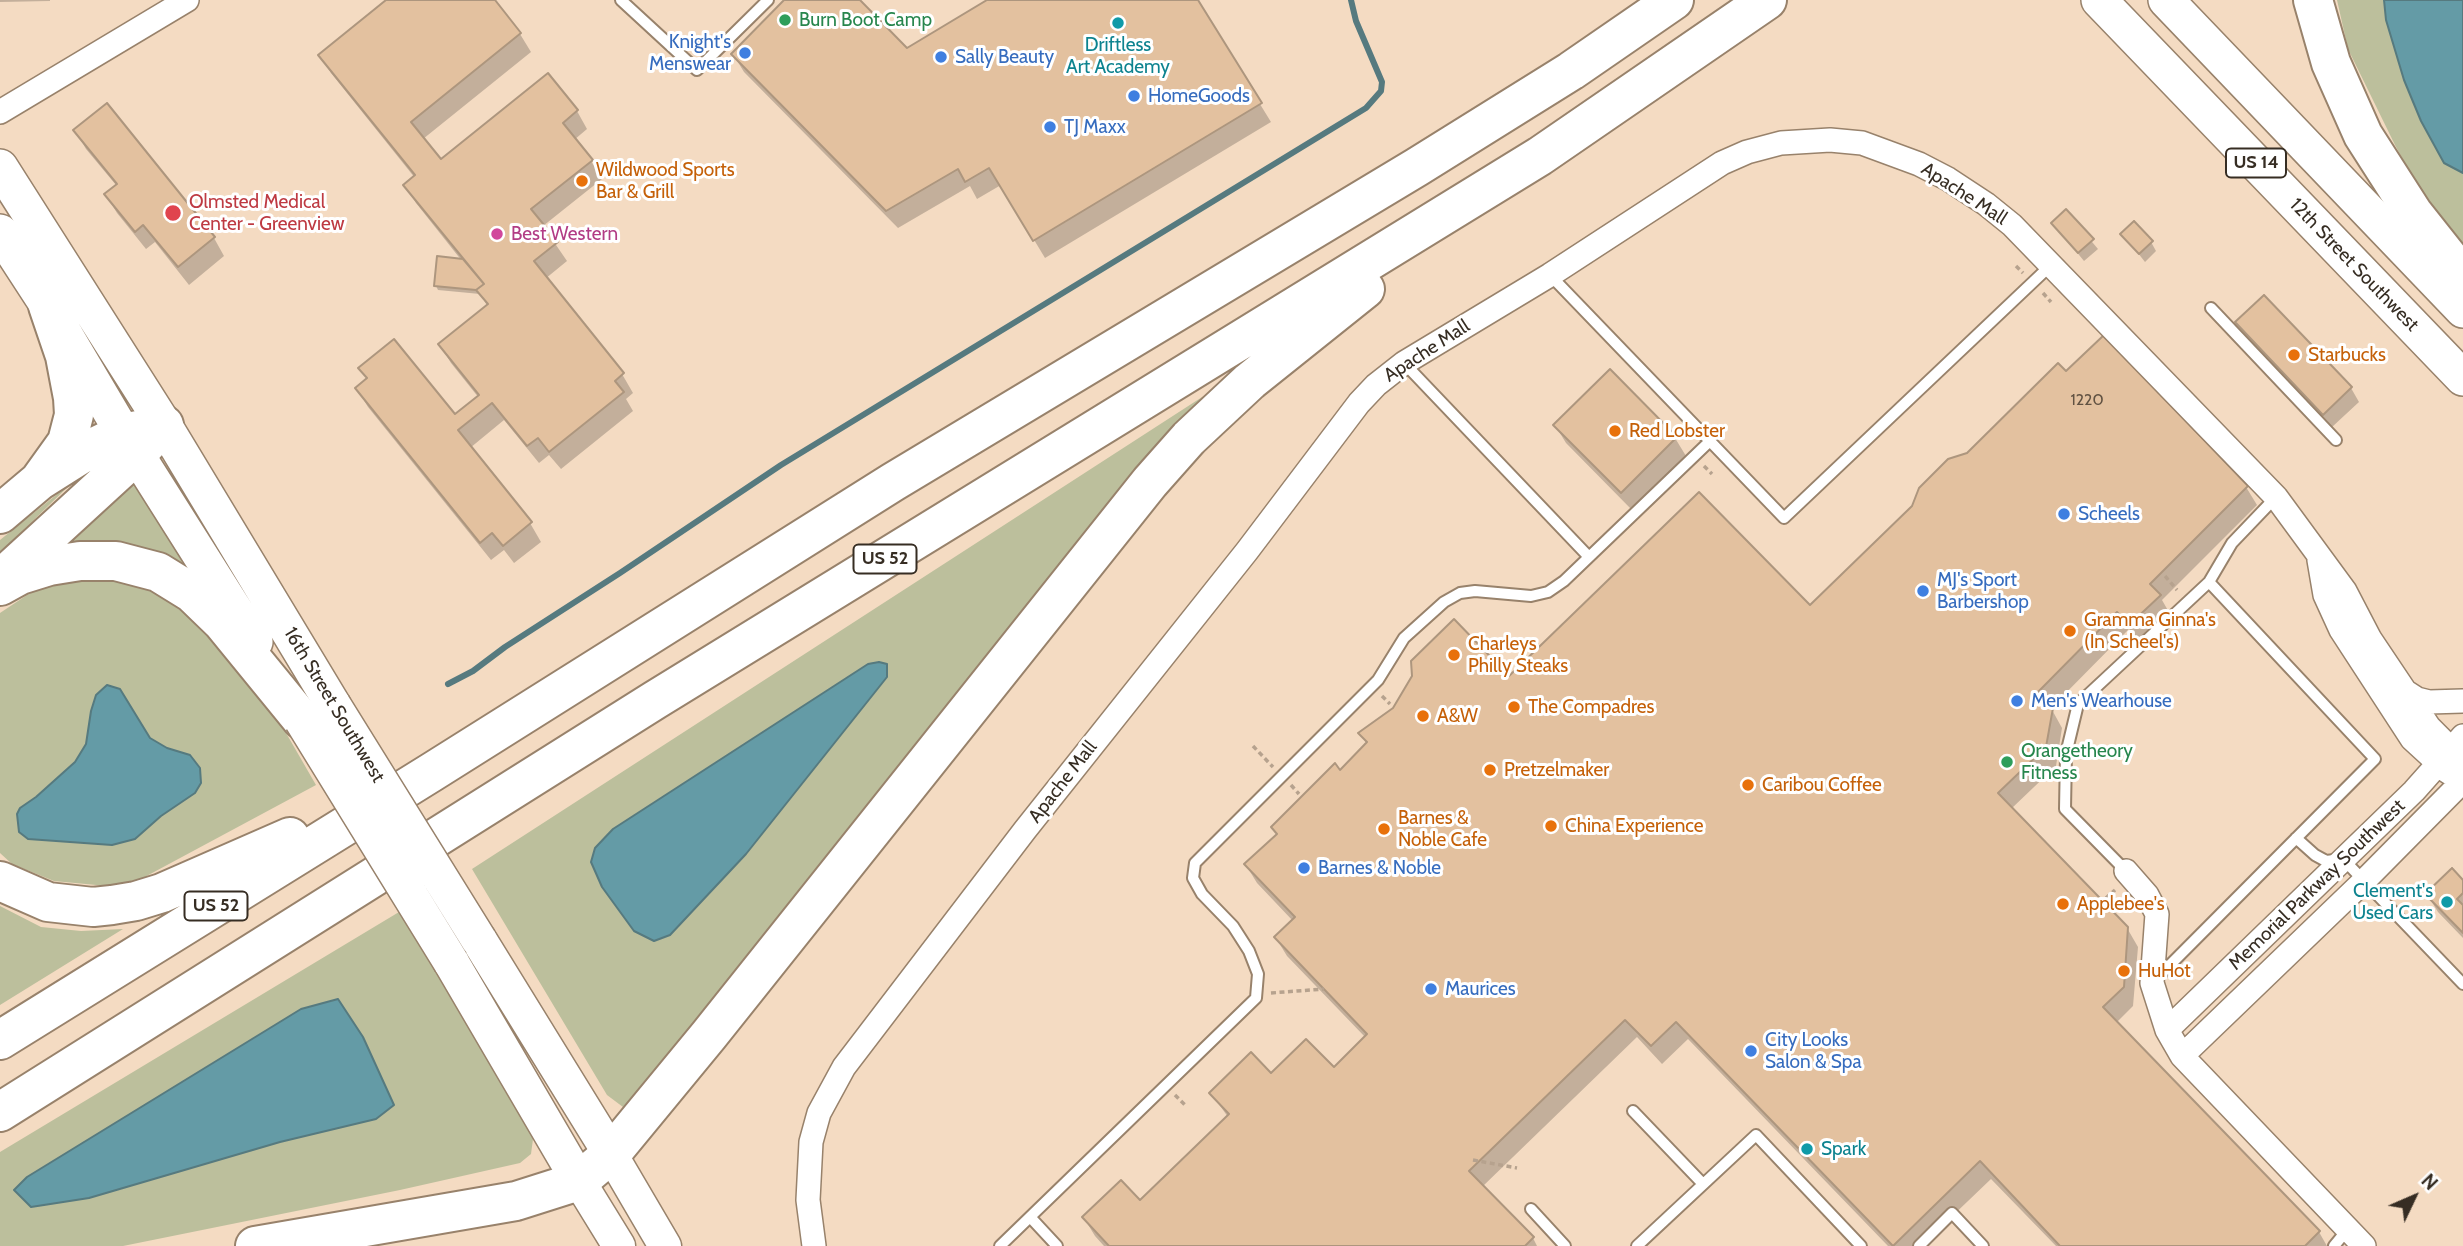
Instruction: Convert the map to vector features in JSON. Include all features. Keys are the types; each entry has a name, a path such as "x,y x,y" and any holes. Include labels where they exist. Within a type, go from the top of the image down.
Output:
{"highway":[{"name":"US 52","path":"0,1040 893,482 1417,167 1571,71 1674,0"},
{"name":"US 52","path":"0,1112 654,701 1540,156 1767,0"},
{"path":"2314,0 2331,63 2363,135 2413,213 2463,276"},
{"path":"255,1246 516,1201 579,1181 611,1154 1150,482 1189,438 1250,381 1325,320 1540,156"},
{"path":"39,481 67,442 74,415 65,356 48,306"},
{"path":"0,579 130,444 164,425"},
{"path":"0,514 39,481 88,450 130,444"},
{"path":"0,586 20,575 49,566 80,561 116,561 158,572 192,593 318,712"},
{"path":"0,881 48,902 68,906 93,907 136,901 162,893 259,851 432,772"}],"main road":[{"name":"12th Street Southwest","path":"2099,0 2463,378"},
{"path":"2166,0 2463,310"},
{"name":"16th Street Southwest","path":"0,167 164,425 451,962 619,1246"},
{"name":"16th Street Southwest","path":"0,232 48,306 130,444 479,940 665,1246"}],"street":[{"path":"0,112 187,0"},
{"name":"Apache Mall","path":"814,1246 808,1200 811,1142 819,1113 844,1067 1087,751 1247,551 1359,403 1376,385 1404,363 1549,275 1722,163 1747,152 1781,143 1830,140 1862,142 1890,152 1948,180 2002,217 2276,496 2345,591 2370,639 2402,689 2429,727 2454,752"},
{"path":"2317,552 2325,595 2341,630 2412,739 2454,752 2462,784"},
{"path":"2402,689 2417,699 2429,702 2463,701"},
{"name":"Memorial Parkway Southwest","path":"2167,1030 2454,752"},
{"name":"Memorial Parkway Southwest","path":"2182,1056 2462,784"},
{"path":"2126,871 2147,895 2157,914 2152,983 2167,1030 2182,1056 2341,1238 2364,1246"}],"lane":[{"path":"621,0 697,70 768,0"},
{"path":"1549,275 1784,517 2051,265"},
{"path":"2211,308 2336,440"},
{"path":"1404,363 1589,557"},
{"path":"1000,1246 1256,998 1258,975 1249,951 1233,926 1202,894 1194,878 1195,863 1378,680 1404,638 1444,602 1460,593 1475,591 1531,596 1548,592 1564,581 1710,441"},
{"path":"2126,871 2065,809 2066,754 2078,704 2209,582 2232,544 2276,496"},
{"path":"2152,983 2375,759 2209,582"},
{"path":"2296,838 2326,861 2343,859 2463,984"},
{"path":"1633,1111 1703,1184"},
{"path":"1637,1246 1756,1135 1861,1246"},
{"path":"1531,1209 1565,1246"},
{"path":"1919,1246 1952,1213 1983,1246"},
{"path":"1031,1218 1058,1246"}],"path":[{"path":"2165,576 2186,603"},
{"path":"1257,994 1324,989"},
{"path":"1473,1160 1517,1168"}],"green space":[{"path":"2337,0 2463,0 2463,249 2433,215 2395,145 2348,49"},
{"path":"1213,390 633,1108 623,1107 607,1095 472,869"},
{"path":"131,475 189,570 58,548"},
{"path":"76,479 11,542 0,554 0,540"},
{"path":"100,577 138,583 193,611 282,726 316,785 141,879 107,886 54,881 12,864 0,853 0,613 50,583"},
{"path":"0,906 41,927 81,931 123,929 0,1005"},
{"path":"404,909 527,1122 533,1139 531,1154 520,1163 123,1246 0,1246 0,1152"}],"water":[{"path":"2384,0 2463,0 2463,173 2444,163 2421,121 2404,80 2386,20"},
{"path":"868,664 887,664 887,677 746,854 670,935 654,941 634,931 602,887 591,862 595,848 613,829"},
{"path":"107,685 120,689 150,738 167,748 190,755 200,768 201,783 195,793 161,816 135,839 112,845 28,839 19,832 17,814 20,808 75,762 86,744 96,695"},
{"path":"338,999 363,1037 394,1105 376,1119 280,1142 89,1198 31,1207 14,1190 27,1177 301,1009"}],"building":[{"path":"386,0 495,0 521,33 411,122 441,159 548,73 578,110 563,123 593,160 531,209 558,242 534,261 624,373 615,381 624,392 549,452 538,438 527,446 492,403 458,430 532,522 503,546 492,533 480,543 355,388 367,378 358,368 394,339 455,414 479,395 438,344 488,304 476,290 484,284 403,185 415,175 318,55"},
{"path":"784,0 860,0 907,48 987,0 1198,0 1262,103 1033,241 989,168 965,182 958,169 886,211 731,54"},
{"path":"107,103 215,237 178,267 143,225 135,232 104,194 117,184 73,130"},
{"path":"2066,209 2094,239 2078,253 2051,223"},
{"path":"2134,221 2153,241 2139,254 2120,234"},
{"path":"437,256 463,259 484,284 476,290 434,286"},
{"name":"Starbucks","path":"2264,295 2352,387 2323,415 2235,322"},
{"path":"2104,335 2248,486 2150,584 2161,595 2129,625 2117,612 2037,693 2053,708 2046,747 1998,793 2128,927 2124,987 2103,1007 2320,1231 2305,1246 2060,1246 1980,1161 1893,1246 1676,1022 1651,1046 1625,1020 1469,1171 1534,1237 1525,1246 1109,1246 1082,1217 1121,1180 1140,1200 1229,1114 1209,1093 1251,1052 1271,1073 1306,1039 1334,1067 1367,1034 1274,937 1295,917 1244,864 1277,834 1271,827 1335,763 1340,770 1367,742 1358,733 1393,708 1412,676 1411,661 1454,619 1509,676 1699,492 1810,605 1912,506 1919,488 1948,459 1967,453 2058,363 2066,371"},
{"name":"Red Lobster","path":"1610,369 1677,437 1621,493 1553,425"},
{"name":"Clement's Used Cars","path":"2452,868 2463,880 2463,893 2457,899 2463,905 2463,933 2425,894"}],"waterway":[{"path":"448,684 473,671 505,647 781,465 1366,108 1381,91 1382,82 1356,21 1351,0"}],"place":[{"name":"Burn Boot Camp","path":"785,20"},
{"name":"Driftless Art Academy","path":"1118,23"},
{"name":"Knight's Menswear","path":"745,53"},
{"name":"Sally Beauty","path":"941,57"},
{"name":"HomeGoods","path":"1134,96"},
{"name":"TJ Maxx","path":"1050,127"},
{"name":"Wildwood Sports Bar & Grill","path":"582,181"},
{"name":"Olmsted Medical Center - Greenview","path":"173,213"},
{"name":"Best Western","path":"497,234"},
{"name":"Starbucks","path":"2294,355"},
{"name":"Red Lobster","path":"1615,431"},
{"name":"Scheels","path":"2064,514"},
{"name":"MJ's Sport Barbershop","path":"1923,591"},
{"name":"Gramma Ginna's (In Scheel's)","path":"2070,631"},
{"name":"Charleys Philly Steaks","path":"1454,655"},
{"name":"Men's Wearhouse","path":"2017,701"},
{"name":"The Compadres","path":"1514,707"},
{"name":"A&W","path":"1423,716"},
{"name":"Orangetheory Fitness","path":"2007,762"},
{"name":"Pretzelmaker","path":"1490,770"},
{"name":"Caribou Coffee","path":"1748,785"},
{"name":"China Experience","path":"1551,826"},
{"name":"Barnes & Noble Cafe","path":"1384,829"},
{"name":"Barnes & Noble","path":"1304,868"},
{"name":"Clement's Used Cars","path":"2447,902"},
{"name":"Applebee's","path":"2063,904"},
{"name":"HuHot","path":"2124,971"},
{"name":"Maurices","path":"1431,989"},
{"name":"City Looks Salon & Spa","path":"1751,1051"},
{"name":"Spark","path":"1807,1149"}]}
